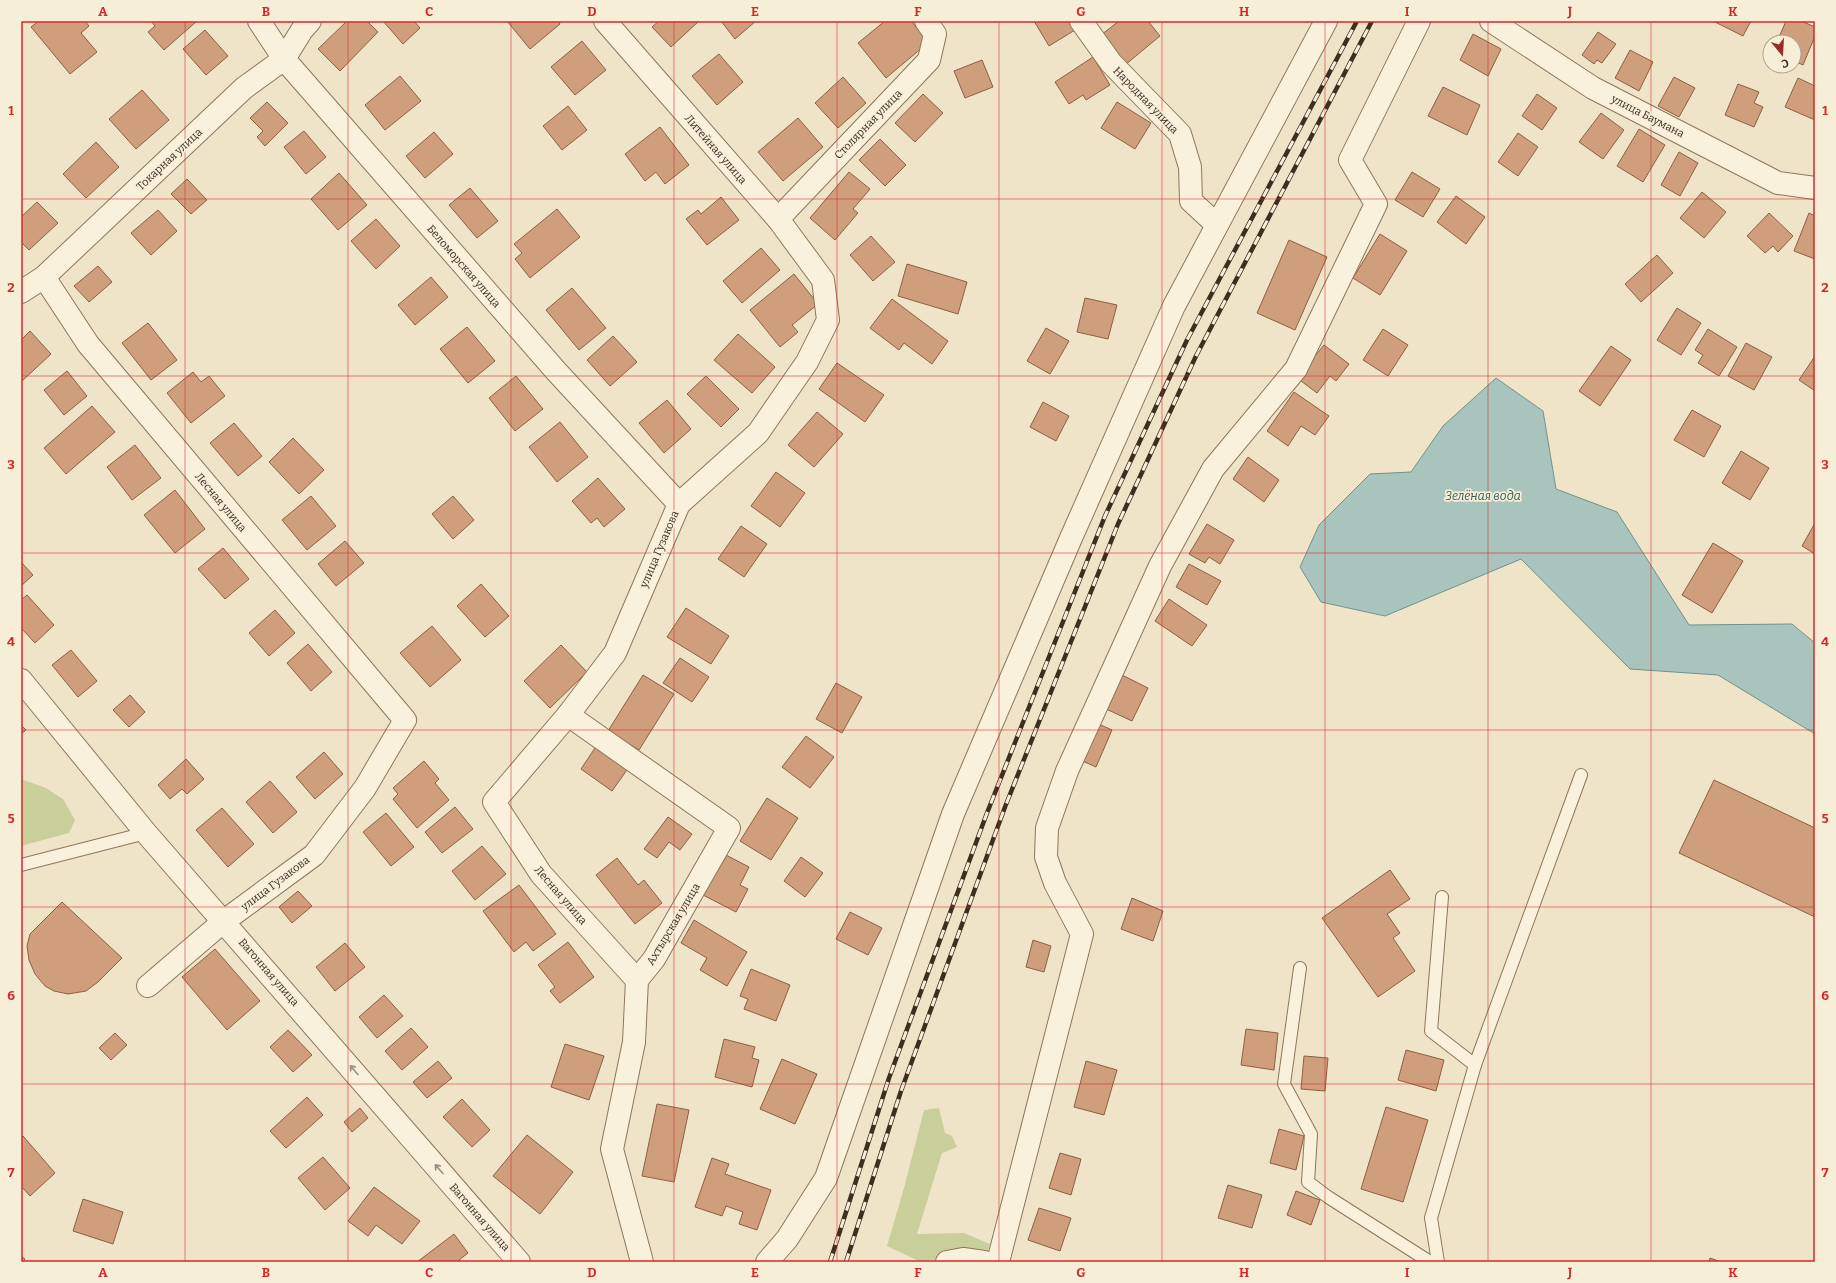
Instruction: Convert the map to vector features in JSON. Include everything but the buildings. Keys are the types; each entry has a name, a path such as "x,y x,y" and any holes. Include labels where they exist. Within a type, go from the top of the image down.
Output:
{"street":[{"name":"Беломорская улица","path":"259,21 284,59 556,371 679,504"},
{"name":"Токарная улица","path":"22,288 44,277 244,88 284,59 302,30 310,21"},
{"name":"Литейная улица","path":"605,21 778,219 823,280"},
{"name":"Столярная улица","path":"778,219 929,60 935,34 926,21"},
{"name":"Народная улица","path":"1081,21 1111,63 1180,134 1190,168 1191,201 1217,225"},
{"path":"767,1262 788,1239 826,1178 953,814 1071,538 1171,313 1326,21"},
{"path":"998,1262 1082,934 1055,883 1046,857 1047,828 1067,771 1160,566 1213,469 1296,370 1376,204 1350,160 1419,21"},
{"name":"улица Баумана","path":"1491,21 1592,88 1716,152 1778,183 1815,188"},
{"name":"Лесная улица","path":"44,277 88,344 405,720"},
{"name":"улица Гузакова","path":"494,802 568,715 615,653 679,504 758,433 807,362 828,320 823,280"},
{"name":"Вагонная улица","path":"21,680 146,833 519,1262"},
{"name":"Ахтырская улица","path":"568,715 729,828 654,959 637,980"},
{"name":"улица Гузакова","path":"148,986 224,921 314,855 365,788 405,720"},
{"name":"Лесная улица","path":"494,802 541,874 637,980"},
{"path":"637,980 634,1042 612,1149 642,1262"},
{"path":"947,1262 963,1259 984,1262"}],"lane":[{"path":"1438,1262 1431,1218 1475,1065 1581,775"},
{"path":"21,865 146,833"},
{"path":"1442,897 1431,1031 1475,1065"},
{"path":"1300,968 1284,1084 1311,1134 1308,1182 1328,1197 1430,1262"}],"green space":[{"path":"21,779 46,788 63,799 75,820 69,833 21,846"},
{"path":"939,1108 945,1133 952,1136 957,1147 942,1153 917,1234 964,1233 990,1244 985,1259 958,1256 921,1262 887,1246 924,1110"}],"water":[{"name":"Зелёная вода","path":"1496,378 1543,411 1556,489 1617,512 1689,625 1792,624 1815,643 1815,734 1718,675 1630,669 1521,559 1385,616 1321,602 1300,567 1319,525 1370,474 1411,472 1443,426"}],"railway":[{"path":"830,1262 889,1078 987,813 1105,516 1187,340 1357,21"},
{"path":"846,1262 901,1091 1005,807 1118,524 1196,356 1372,21"}]}
